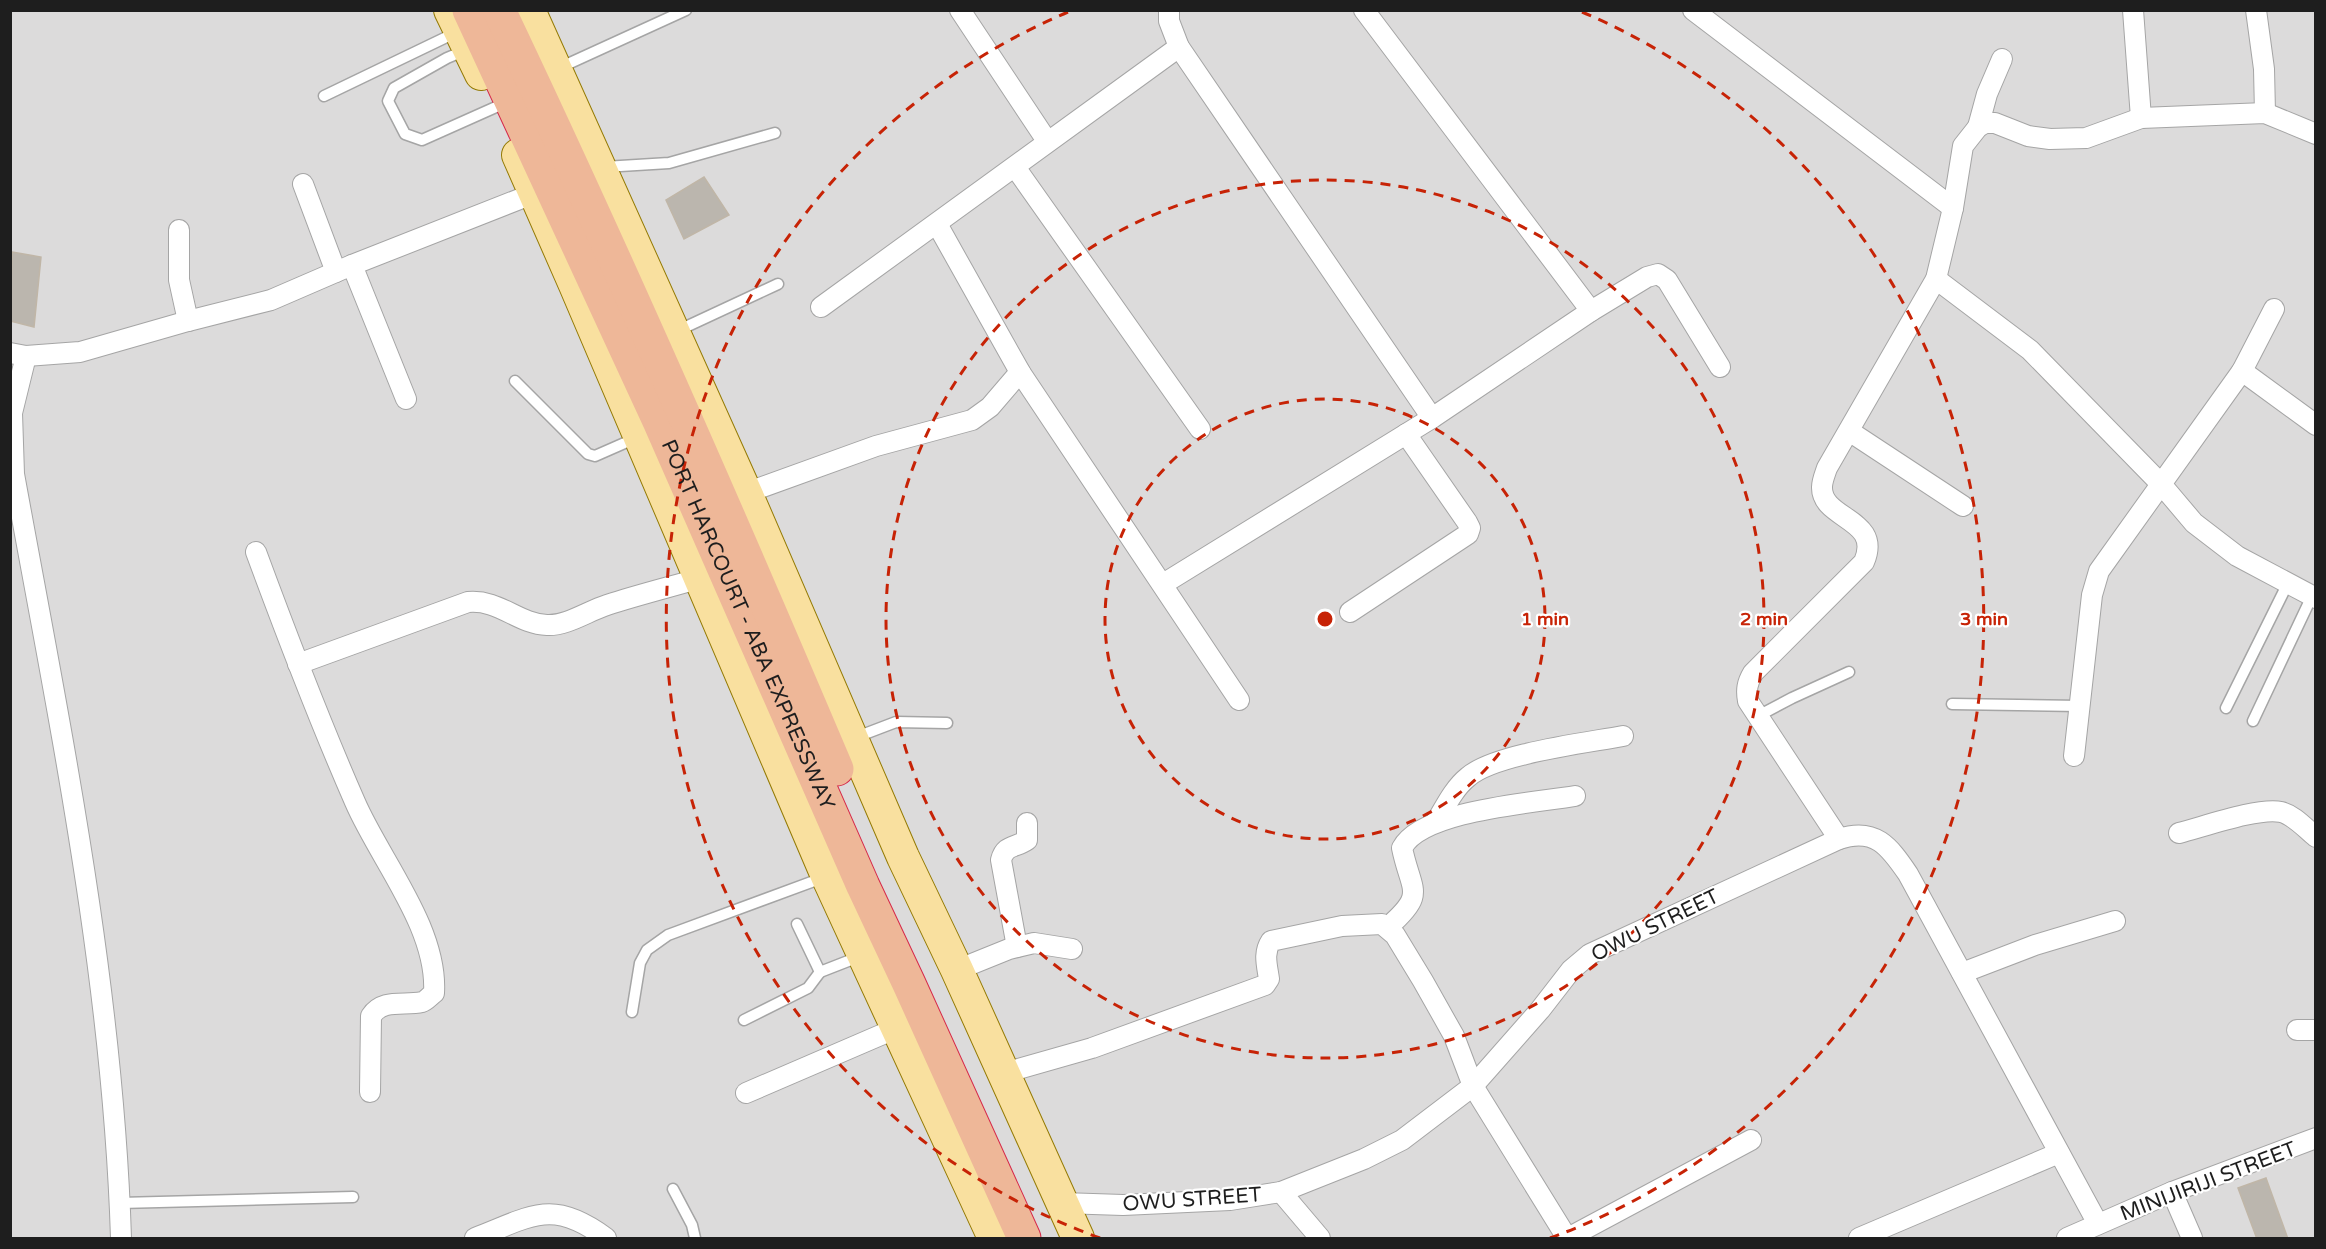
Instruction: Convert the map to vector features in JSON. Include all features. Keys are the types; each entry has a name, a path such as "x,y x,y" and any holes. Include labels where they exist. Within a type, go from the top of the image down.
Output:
{"highway":[{"name":"PORT HARCOURT - ABA EXPRESSWAY","path":"499,10 630,292 753,571 878,867 932,977 1047,1239"},
{"name":"PORT HARCOURT - ABA EXPRESSWAY","path":"462,25 659,421 863,886 932,977 1024,1239"}],"main road":[{"path":"530,10 746,493 903,857 932,977 1004,1073 1078,1239"},
{"path":"462,25 827,876 994,1239"}],"street":[{"path":"960,10 1047,141"},
{"path":"1169,10 1169,21 1179,47 1432,418"},
{"path":"1364,10 1592,311"},
{"path":"1693,10 1953,208"},
{"path":"2133,10 2141,118"},
{"path":"2256,10 2264,69 2265,113"},
{"path":"821,307 1179,47"},
{"path":"1839,839 1748,701 1746,690 1753,673 1864,562 1868,553 1865,536 1829,504 1821,488 1827,468 1936,279 1953,208 1963,146 1978,127 2002,59"},
{"path":"1978,127 1985,123 1995,123 2028,136 2050,139 2086,138 2141,118 2265,113 2316,134"},
{"path":"1015,166 1200,429"},
{"path":"303,184 406,399"},
{"path":"121,1239 110,1065 81,849 14,474 11,413 18,354 80,352 271,300 535,193"},
{"path":"937,224 1020,372 1239,700"},
{"path":"179,230 179,280 188,321"},
{"path":"1162,584 1432,418 1647,277 1658,274 1667,280 1720,367"},
{"path":"1936,279 2030,350 2161,484 2194,523 2237,556 2314,597"},
{"path":"2074,756 2092,595 2099,571 2242,371 2274,309"},
{"path":"2242,371 2316,425"},
{"path":"746,493 876,446 972,420 990,407 1020,372"},
{"path":"1849,431 1963,506"},
{"path":"1350,612 1468,534 1470,528 1406,434"},
{"path":"256,552 298,664 356,805 424,933 435,982 434,993 424,1002 394,1003 376,1008 371,1016 370,1092"},
{"path":"298,664 468,602 490,603 533,623 556,625 606,605 701,578"},
{"path":"1436,822 1456,790 1467,777 1480,769 1517,757 1623,736"},
{"path":"1388,927 1407,910 1413,897 1413,888 1402,848 1419,831 1449,817 1575,796"},
{"path":"2179,833 2262,812 2281,812 2295,819 2316,837"},
{"path":"1017,947 1001,860 1008,847 1026,840 1026,823"},
{"name":"OWU STREET","path":"1062,1203 1123,1205 1230,1200 1281,1192 1364,1159 1402,1140 1473,1086 1540,1010 1566,976 1590,954 1839,839 1859,834 1881,842 1893,853 1908,874 2098,1224"},
{"path":"1962,973 2035,945 2115,921"},
{"path":"1004,1073 1092,1048 1264,985 1269,979 1265,956 1271,941 1342,926 1382,924 1388,927 1423,981 1454,1036 1473,1086 1568,1239 1751,1140"},
{"path":"932,977 1034,943 1072,949"},
{"path":"746,1093 897,1028"},
{"name":"MINIJIRIJI STREET","path":"2067,1239 2172,1192 2316,1138"},
{"path":"1859,1239 2059,1153"},
{"path":"1281,1192 1320,1239"},
{"path":"2172,1192 2192,1239"},
{"path":"475,1239 547,1213 567,1215 587,1224 606,1239"}],"lane":[{"path":"556,70 686,10"},
{"path":"324,96 462,25"},
{"path":"462,25 447,58 394,88 388,101 405,134 422,140 496,107"},
{"path":"601,167 669,163 775,132"},
{"path":"674,333 778,284"},
{"path":"515,381 588,454 595,456 639,436"},
{"path":"2226,708 2288,583"},
{"path":"2253,722 2314,597"},
{"path":"1758,716 1849,672"},
{"path":"1952,704 2080,706"},
{"path":"851,740 896,722 947,723"},
{"path":"632,1012 640,963 647,950 668,935 827,876"},
{"path":"797,924 820,972"},
{"path":"744,1020 808,988 820,972 864,955"},
{"path":"674,1189 692,1225 695,1239"},
{"path":"120,1203 353,1197"}],"shaded area":[{"path":"11,11 2315,11 2315,1238 11,1238"}],"building":[{"path":"704,177 729,215 684,239 666,200"},
{"path":"12,252 41,257 34,327 10,321"},
{"path":"2266,1178 2288,1239 2257,1239 2238,1188"}]}
